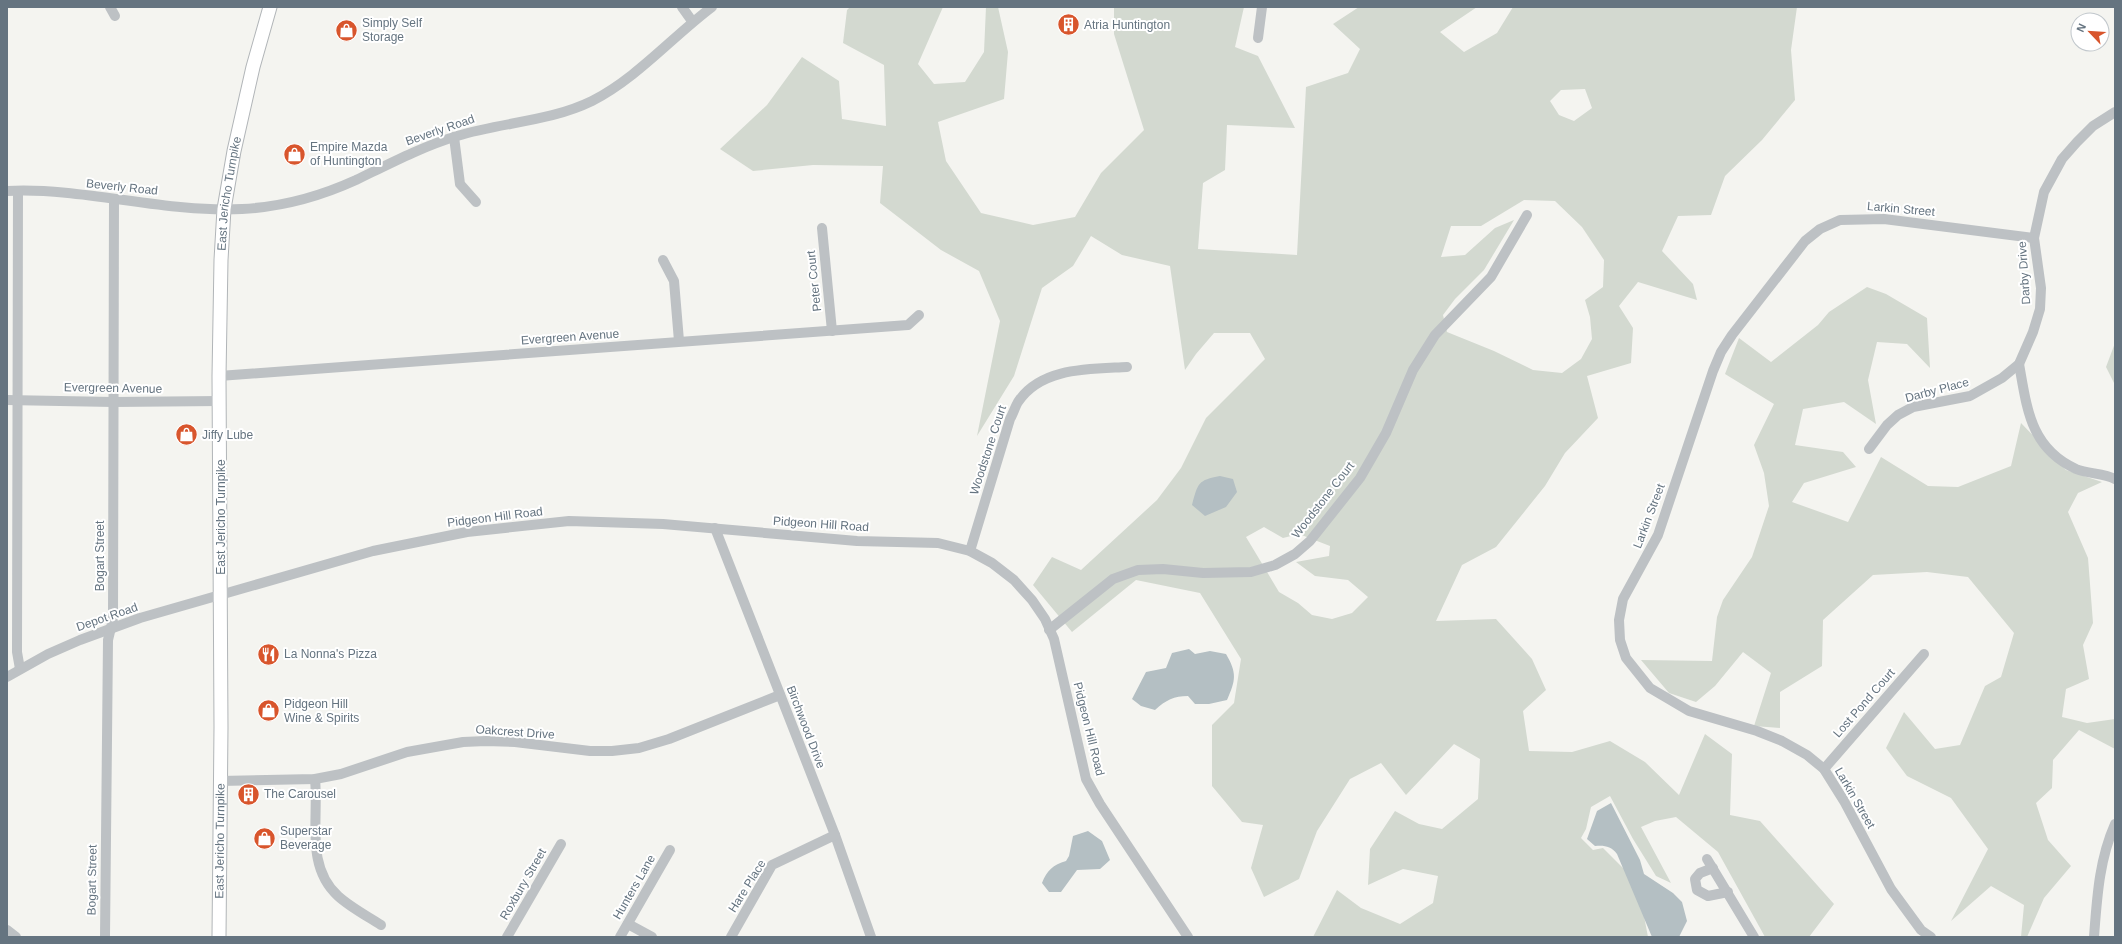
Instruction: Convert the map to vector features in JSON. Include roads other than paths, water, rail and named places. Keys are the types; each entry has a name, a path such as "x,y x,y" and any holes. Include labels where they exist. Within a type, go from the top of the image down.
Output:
{"main road":[{"name":"East Jericho Turnpike","path":"218,937 221,595 219,376 220,290 224,209 239,127 270,7"}],"street":[{"path":"682,7 692,21"},
{"name":"Beverly Road","path":"7,191 224,209 266,206 294,201 355,180 390,162 454,137 484,129 536,120 563,113 593,100 629,76 692,21 712,7"},
{"path":"1258,38 1262,7"},
{"name":"Darby Drive","path":"2019,364 2033,332 2040,309 2041,288 2034,238 2044,192 2062,159 2093,126 2115,112"},
{"path":"454,137 460,184 476,202"},
{"path":"18,191 17,652 20,669"},
{"name":"Bogart Street","path":"105,937 108,640 113,619 114,199"},
{"name":"Woodstone Court","path":"1049,630 1113,579 1138,570 1163,569 1203,573 1251,572 1275,565 1295,554 1310,541 1360,478 1386,433 1413,370 1435,335 1491,277 1526,215"},
{"name":"Larkin Street","path":"1931,937 1921,930 1904,909 1844,801 1824,769 1807,756 1782,741 1757,731 1690,711 1650,688 1626,658 1620,640 1619,620 1623,599 1658,535 1713,371 1721,352 1732,335 1805,241 1820,229 1840,220 1884,218 2034,238"},
{"name":"Peter Court","path":"822,228 832,331"},
{"path":"663,260 674,281 679,341"},
{"name":"Evergreen Avenue","path":"219,376 908,325 919,315"},
{"path":"2019,364 2026,405 2033,427 2044,445 2062,460 2077,469 2115,479"},
{"name":"Darby Place","path":"1869,449 1887,425 1898,415 1913,407 1970,396 2002,378 2019,364"},
{"name":"Woodstone Court","path":"970,551 1010,419 1018,402 1036,385 1061,373 1076,370 1126,367"},
{"name":"Evergreen Avenue","path":"7,400 113,402 220,401"},
{"name":"Pidgeon Hill Road","path":"221,595 373,551 468,532 569,521 663,524 857,541 938,542 970,551 992,563 1014,580 1032,600 1054,638 1086,779 1100,804 1188,937"},
{"name":"Birchwood Drive","path":"715,528 835,835 871,937"},
{"name":"Depot Road","path":"7,677 48,654 111,629 221,595"},
{"name":"Lost Pond Court","path":"1824,769 1924,654"},
{"name":"Oakcrest Drive","path":"220,781 315,779 341,774 407,752 463,742 515,742 590,751 612,751 639,748 669,739 780,695"},
{"path":"315,779 315,846 323,877 338,896 381,925"},
{"path":"2094,937 2098,882 2103,855 2112,836 2115,824"},
{"name":"Hare Place","path":"731,937 772,865 835,835"},
{"name":"Roxbury Street","path":"507,937 561,844"},
{"name":"Hunters Lane","path":"620,937 670,850"},
{"path":"1728,892 1708,896 1697,890 1695,879 1710,863 1728,892 1754,937"},
{"path":"628,924 652,937"},
{"path":"7,930 16,937"}],"place":[{"name":"Atria Huntington","path":"1068,25"},
{"name":"Simply Self Storage","path":"346,30"},
{"name":"Empire Mazda of Huntington","path":"294,154"},
{"name":"Jiffy Lube","path":"187,435"},
{"name":"La Nonna's Pizza","path":"269,654"},
{"name":"Pidgeon Hill Wine & Spirits","path":"269,711"},
{"name":"The Carousel","path":"248,794"},
{"name":"Superstar Beverage","path":"265,838"}]}
